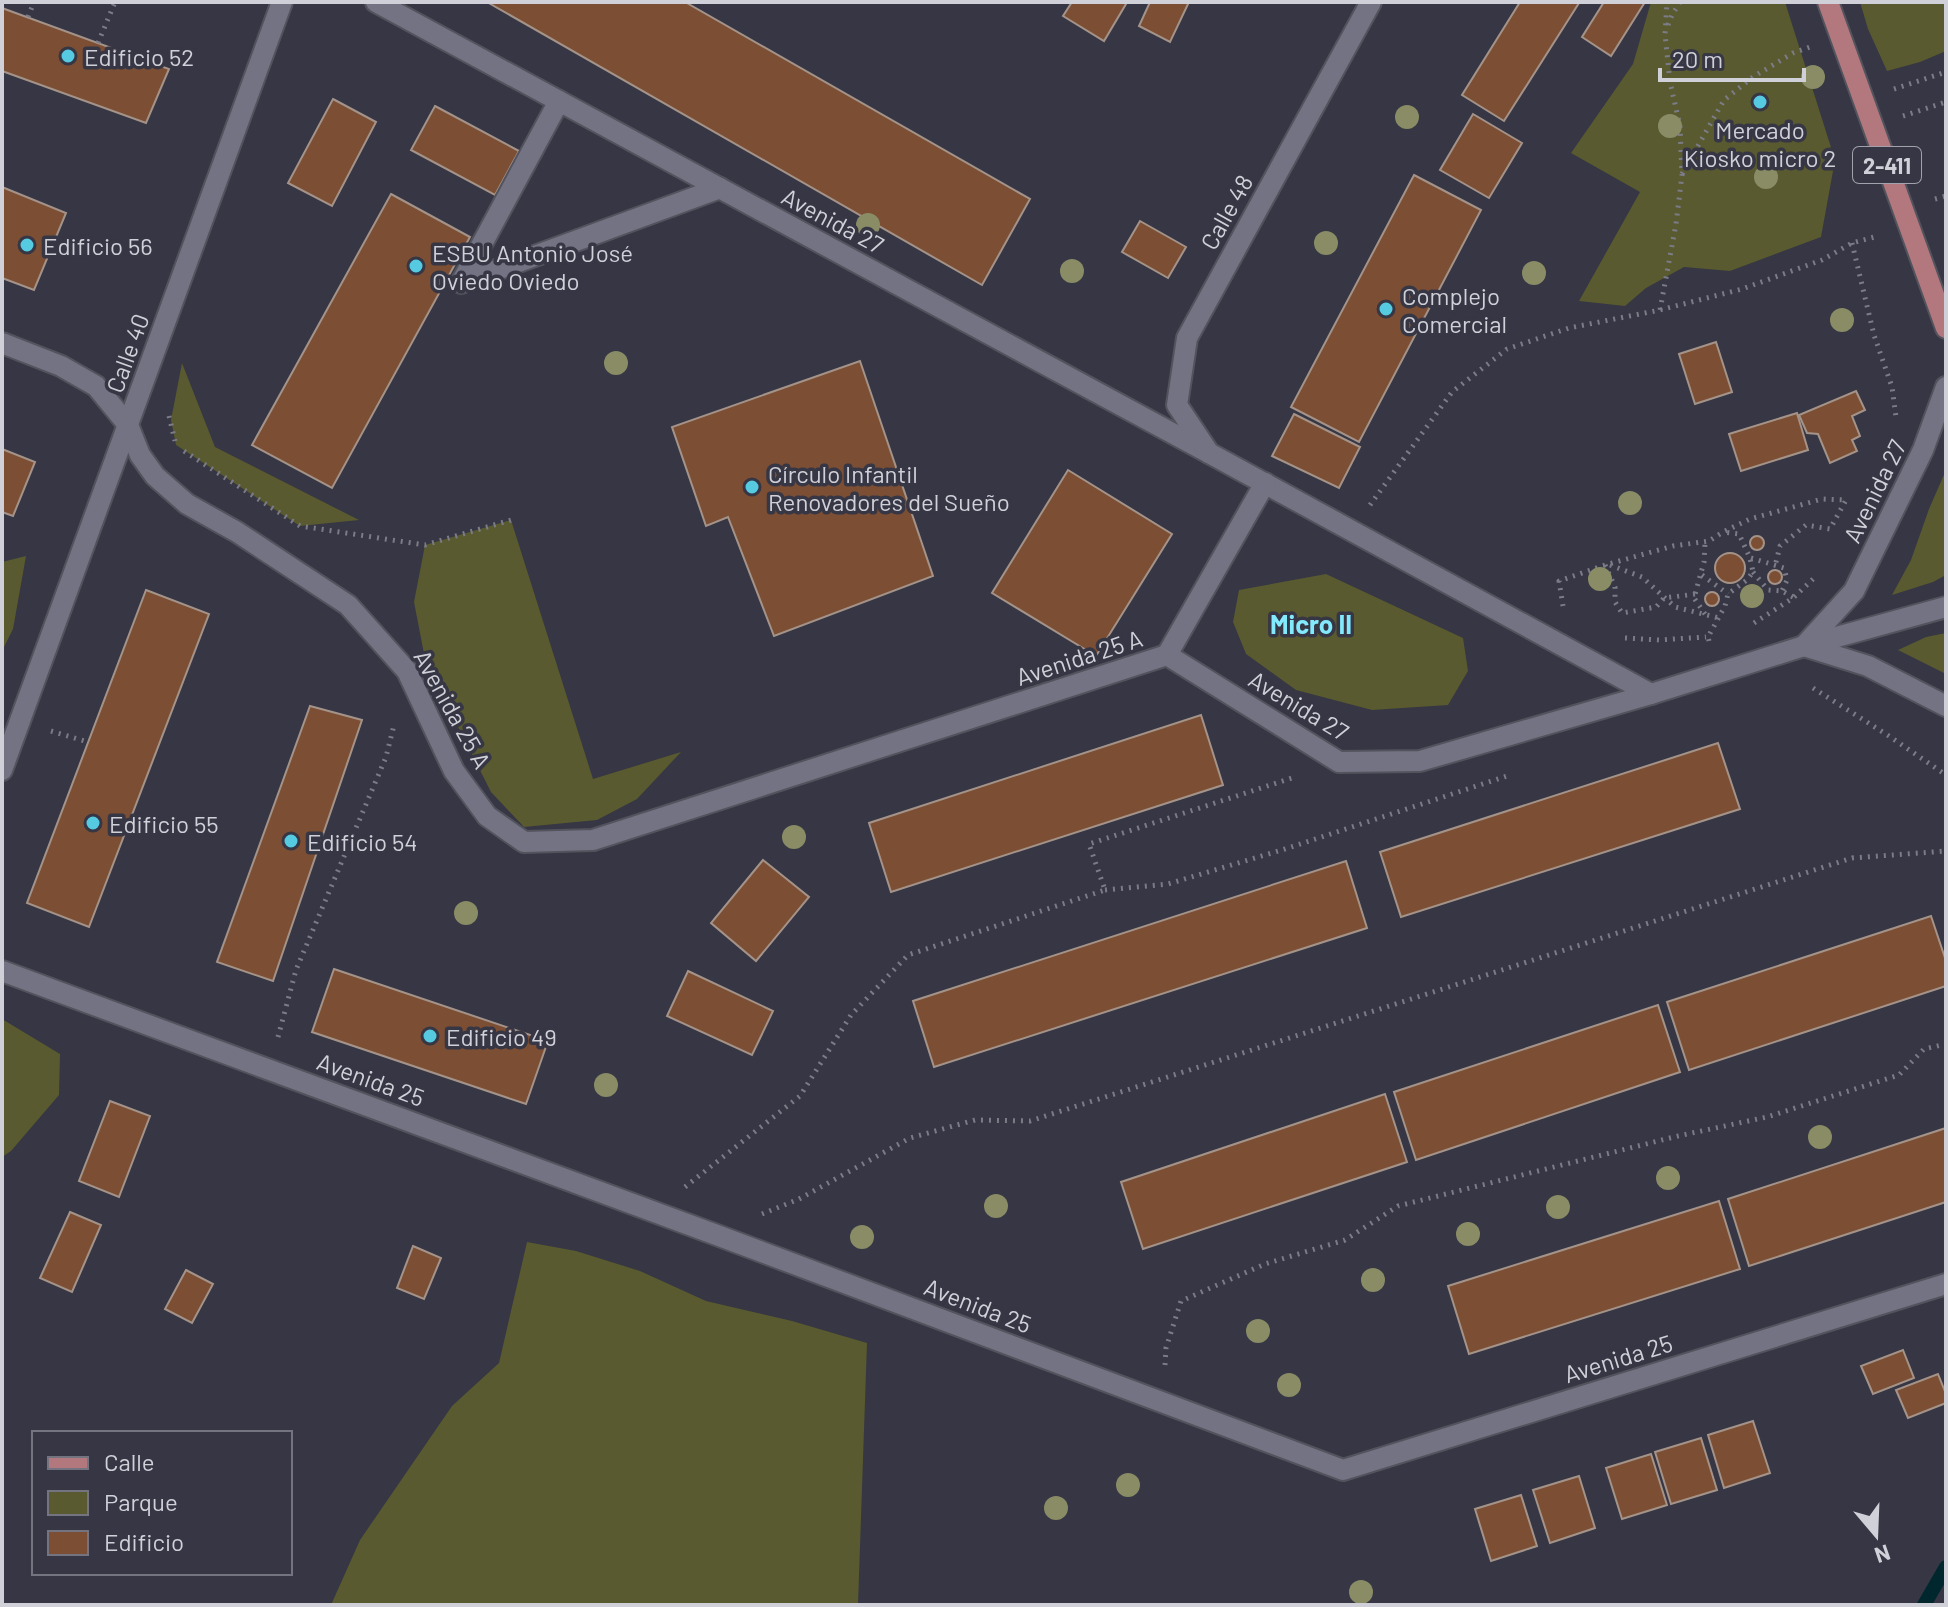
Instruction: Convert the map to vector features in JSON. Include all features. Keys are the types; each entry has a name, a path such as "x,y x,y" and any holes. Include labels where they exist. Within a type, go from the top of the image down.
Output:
{"main road":[{"name":"2-411","path":"1828,2 1946,328"}],"street":[{"name":"Calle 40","path":"2,770 11,724 128,425 282,2"},
{"name":"Avenida 27","path":"376,2 1651,694"},
{"name":"Calle 48","path":"1209,453 1177,405 1187,338 1371,2"},
{"path":"559,101 461,283 720,188"},
{"name":"Avenida 25 A","path":"2,343 61,366 96,386 128,425 140,455 155,476 187,504 237,532 348,605 407,671 454,771 487,816 524,842 593,840 1167,655"},
{"name":"Avenida 27","path":"1804,646 1854,591 1923,450 1946,387"},
{"path":"1167,655 1265,483"},
{"name":"Avenida 27","path":"1167,655 1339,762 1420,761 1804,646 1946,607"},
{"path":"1804,646 1868,666 1946,706"},
{"name":"Avenida 25","path":"2,971 1343,1470 1946,1284"}],"path":[{"path":"28,17 34,2"},
{"path":"98,43 115,2"},
{"path":"1660,310 1682,175 1680,126 1670,82 1665,34 1667,2"},
{"path":"1665,34 1680,2"},
{"path":"1682,175 1724,100 1753,77 1793,53 1840,36"},
{"path":"1862,99 1946,72"},
{"path":"1359,511 1370,505 1452,392 1507,349 1569,328 1660,310 1742,289 1822,260 1852,243 1909,226"},
{"path":"1852,243 1874,335 1892,387 1898,432"},
{"path":"145,378 171,420 176,445 300,526 425,545 511,520"},
{"path":"1705,614 1694,598 1702,575 1705,543 1750,519 1822,499 1846,500 1830,529 1806,525 1780,546 1775,566"},
{"path":"1723,532 1739,534 1753,572 1768,590 1782,591 1793,598"},
{"path":"1563,609 1559,581 1673,546 1709,541"},
{"path":"1750,558 1784,568 1787,580 1782,591"},
{"path":"1605,565 1615,587 1615,602 1622,613 1656,607 1664,598 1696,594"},
{"path":"1605,565 1642,577 1675,607 1719,618"},
{"path":"1718,673 1708,637 1728,594 1753,572"},
{"path":"1702,575 1728,594"},
{"path":"1753,623 1793,598 1815,577"},
{"path":"1618,637 1659,640 1708,637 1723,632"},
{"path":"269,1069 296,970 386,757 407,671"},
{"path":"1804,682 1946,775"},
{"path":"1105,890 1089,844 1339,762"},
{"path":"659,1214 688,1184 800,1096 851,1015 908,955 1105,890 1168,884 1514,773"},
{"path":"714,1234 799,1199 910,1138 975,1120 1030,1121 1852,858 1946,851"},
{"path":"1162,1402 1166,1348 1181,1301 1265,1264 1345,1240 1398,1206 1767,1117 1899,1075 1924,1049 1946,1044"}],"green space":[{"path":"1651,2 1785,2 1835,160 1821,237 1730,271 1684,267 1646,288 1625,306 1579,301 1640,192 1571,153 1633,64"},
{"path":"1860,2 1946,2 1946,51 1887,71"},
{"path":"182,363 215,447 359,520 300,526 176,445 171,420"},
{"path":"1946,470 1946,575 1892,595 1911,560"},
{"path":"511,520 593,779 681,752 637,799 597,820 524,827 491,792 426,664 414,602 425,545"},
{"path":"26,556 13,629 2,651 2,562"},
{"path":"1326,574 1463,638 1468,671 1448,705 1372,710 1296,690 1246,654 1233,622 1239,590"},
{"path":"1946,633 1946,674 1898,650 1926,637"},
{"path":"2,1019 60,1054 59,1095 11,1151 2,1157"},
{"path":"527,1242 576,1251 640,1271 706,1301 867,1343 858,1605 331,1605 360,1540 452,1406 499,1363"}],"building":[{"path":"487,2 685,2 1030,199 982,285"},
{"path":"1072,2 1126,4 1104,41 1063,16"},
{"path":"1150,2 1189,2 1170,42 1139,26"},
{"path":"1520,2 1579,3 1504,121 1462,95"},
{"path":"1604,2 1645,2 1611,56 1582,37"},
{"name":"Edificio 52","path":"2,8 169,69 146,123 2,71"},
{"path":"333,99 376,122 332,206 288,183"},
{"path":"435,106 519,151 495,195 411,150"},
{"path":"1473,114 1522,143 1489,198 1440,170"},
{"name":"Complejo Comercial","path":"1414,175 1481,210 1359,442 1291,407"},
{"name":"Edificio 56","path":"2,187 66,213 34,290 2,278"},
{"path":"391,194 470,237 332,488 252,445"},
{"path":"1140,221 1186,247 1168,278 1122,252"},
{"path":"1716,342 1732,392 1695,404 1679,354"},
{"path":"860,361 933,576 774,636 728,517 706,526 672,427"},
{"path":"1856,391 1865,410 1852,416 1860,436 1852,440 1857,451 1830,463 1818,434 1807,433 1799,415"},
{"path":"1797,413 1808,450 1741,471 1729,434"},
{"path":"1294,414 1360,447 1339,488 1272,456"},
{"path":"2,449 35,462 13,516 2,512"},
{"path":"1068,470 1172,534 1096,656 992,593"},
{"path":"1757,536 1764,543 1757,550 1750,543"},
{"path":"1730,553 1740,558 1745,568 1740,578 1730,583 1720,578 1715,568 1720,558"},
{"path":"1775,570 1782,577 1775,584 1768,577"},
{"name":"Edificio 55","path":"146,590 209,614 89,927 27,903"},
{"path":"1712,592 1719,599 1712,606 1705,599"},
{"name":"Edificio 54","path":"310,706 362,720 273,981 217,962"},
{"path":"1201,715 1223,785 891,892 869,823"},
{"path":"1718,743 1740,809 1401,917 1380,852"},
{"path":"763,860 809,897 756,961 711,923"},
{"path":"1346,861 1367,928 934,1067 913,1001"},
{"path":"1931,916 1946,961 1946,986 1689,1070 1667,1002"},
{"name":"Edificio 49","path":"334,969 548,1041 526,1104 312,1032"},
{"path":"688,971 773,1011 752,1055 667,1016"},
{"path":"1658,1005 1680,1072 1416,1160 1394,1092"},
{"path":"1385,1094 1407,1162 1143,1249 1121,1182"},
{"path":"110,1101 150,1116 119,1197 79,1181"},
{"path":"1946,1128 1946,1202 1749,1266 1728,1199"},
{"path":"1719,1201 1740,1269 1469,1354 1448,1286"},
{"path":"70,1212 101,1225 72,1292 40,1278"},
{"path":"413,1246 441,1258 424,1299 397,1288"},
{"path":"186,1270 213,1284 192,1323 165,1309"},
{"path":"1903,1350 1914,1378 1873,1394 1861,1366"},
{"path":"1938,1374 1946,1403 1908,1418 1896,1390"},
{"path":"1753,1421 1770,1473 1724,1488 1708,1435"},
{"path":"1701,1438 1717,1490 1671,1504 1655,1452"},
{"path":"1651,1454 1667,1505 1622,1519 1606,1468"},
{"path":"1579,1476 1595,1528 1550,1543 1533,1490"},
{"path":"1521,1495 1537,1546 1491,1561 1475,1509"}],"waterway":[{"path":"1924,1605 1946,1567"}],"place":[{"name":"Edificio 52","path":"68,56"},
{"name":"Mercado Kiosko micro 2","path":"1760,102"},
{"name":"Edificio 56","path":"27,245"},
{"name":"ESBU Antonio José Oviedo Oviedo","path":"416,266"},
{"name":"Complejo Comercial","path":"1386,309"},
{"name":"Círculo Infantil Renovadores del Sueño","path":"752,487"},
{"name":"Edificio 55","path":"93,823"},
{"name":"Edificio 54","path":"291,841"},
{"name":"Edificio 49","path":"430,1036"}],"district":[{"name":"Micro II","path":"1311,623"}]}
